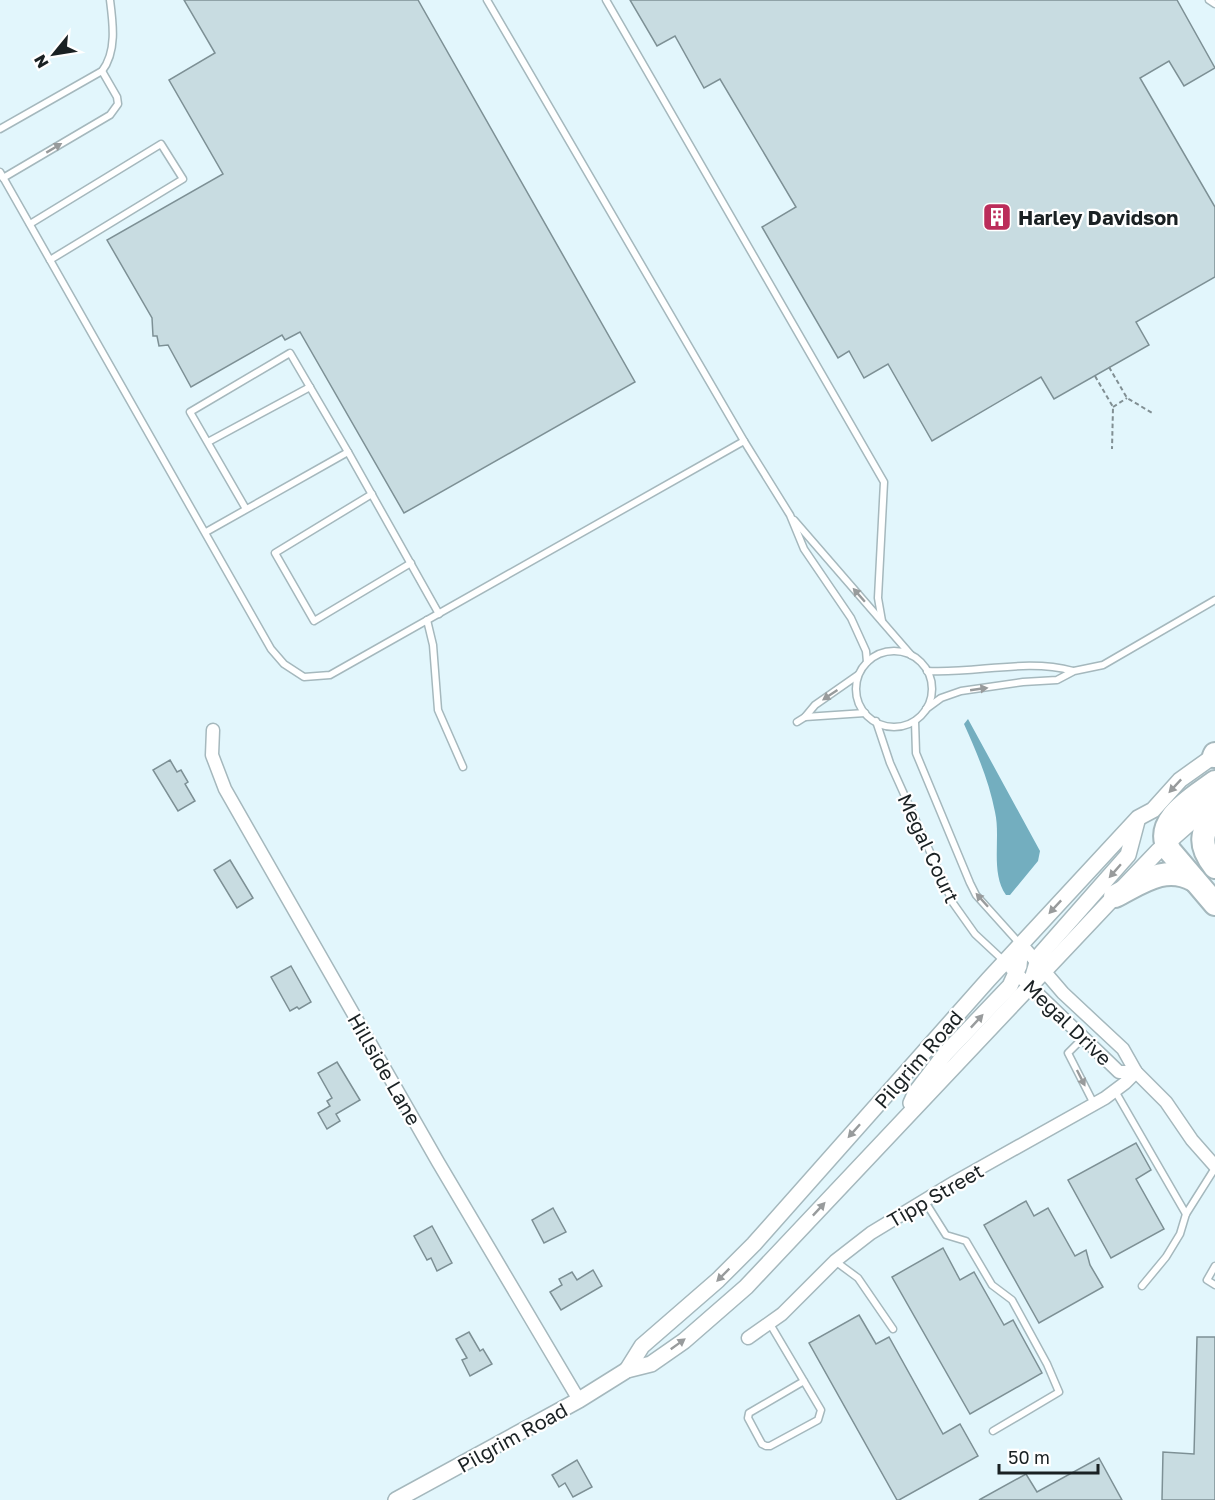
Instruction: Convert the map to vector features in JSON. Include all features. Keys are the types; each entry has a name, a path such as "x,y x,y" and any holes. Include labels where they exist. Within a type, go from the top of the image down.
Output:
{"highway":[{"path":"1215,782 1170,820 1164,830 1166,844 1215,903"},
{"path":"1215,808 1202,839 1205,853 1215,867"},
{"path":"1115,896 1165,873 1178,873 1194,880"}],"street":[{"name":"Hillside Lane","path":"213,730 212,755 225,789 450,1182 579,1400"},
{"name":"Pilgrim Road","path":"627,1371 642,1346 718,1280 754,1244 1004,962 1138,818 1153,810 1180,780 1215,755"},
{"path":"1040,966 1115,896 1166,844 1215,801"},
{"path":"1030,986 1054,938 1128,855 1138,818"},
{"name":"Megal Drive","path":"1021,944 1066,996 1123,1049 1136,1072 1161,1097 1215,1167"},
{"path":"906,1117 916,1092 945,1054 1010,986 1017,973 1021,944"},
{"name":"Megal Drive","path":"1004,962 1119,1072 1136,1072"},
{"name":"Pilgrim Road","path":"401,1499 627,1371 651,1364 684,1341 746,1287 1030,986"},
{"name":"Tipp Street","path":"748,1338 782,1314 835,1261 871,1233 924,1200 1094,1104 1115,1091 1136,1072"}],"lane":[{"path":"0,129 102,71 106,66 112,46 110,0"},
{"path":"487,0 744,441 790,515 911,655 923,665 931,679 932,694 926,709"},
{"path":"606,0 884,482 878,598 882,621"},
{"path":"1209,0 1215,4"},
{"path":"102,71 117,97 118,104 110,115 2,175 206,532 270,649 284,664 304,677 330,675 744,441"},
{"path":"30,224 161,144 183,179 50,260"},
{"path":"246,509 190,412 290,353 438,614"},
{"path":"208,442 310,387"},
{"path":"206,532 348,452"},
{"path":"372,494 275,553 314,621 411,563"},
{"path":"790,515 804,549 851,618 866,651 867,662"},
{"path":"858,675 856,691 860,706 865,713 885,726 900,726 915,721 941,698 961,691 1023,682 1057,680 1074,671 1091,669 1116,659 1215,600"},
{"path":"427,620 433,645 438,710 464,767"},
{"path":"796,722 805,717 814,705 858,675 867,662 880,653 896,651 911,655"},
{"path":"927,672 951,673 984,668 1055,666 1074,671"},
{"path":"805,717 865,713"},
{"name":"Megal Court","path":"915,721 916,753 976,896 1021,944"},
{"name":"Megal Court","path":"876,722 890,763 953,903 975,934 1004,962"},
{"path":"1083,1038 1068,1053 1094,1104"},
{"path":"1115,1091 1186,1214"},
{"path":"1142,1286 1166,1257 1180,1234 1186,1214 1215,1167"},
{"path":"924,1200 946,1235 966,1241 992,1285 1012,1300 1047,1364 1059,1392 993,1431"},
{"path":"835,1261 858,1278 893,1329"},
{"path":"1215,1266 1207,1280 1215,1285"},
{"path":"770,1324 804,1381 821,1410 818,1420 766,1446 762,1444 748,1418 749,1413 804,1381"}],"path":[{"path":"1109,367 1127,398 1154,414"},
{"path":"1095,376 1113,407 1113,449"},
{"path":"1113,407 1127,398"}],"water":[{"path":"968,719 1040,851 1038,861 1010,895 1006,895 998,876 997,822 986,778 964,724"}],"building":[{"path":"184,0 418,0 635,382 404,513 300,332 285,340 282,335 191,387 168,345 159,346 157,336 153,336 152,318 107,240 223,174 169,80 215,53"},
{"name":"Harley Davidson","path":"630,0 1177,0 1215,68 1184,86 1169,61 1140,78 1215,207 1215,277 1136,322 1149,345 1054,399 1041,377 932,441 888,364 864,378 849,351 838,358 762,227 796,207 720,79 704,88 675,36 657,46"},
{"path":"170,760 177,772 181,770 188,782 185,784 195,801 178,811 153,770"},
{"path":"230,860 253,898 237,908 214,870"},
{"path":"291,966 311,1002 290,1011 271,977"},
{"path":"337,1062 360,1100 336,1114 340,1121 327,1129 318,1113 330,1106 327,1101 332,1098 318,1073"},
{"path":"1136,1143 1151,1170 1136,1179 1164,1229 1111,1258 1068,1180"},
{"path":"1026,1201 1034,1216 1048,1208 1075,1256 1086,1250 1090,1265 1103,1287 1039,1323 984,1225"},
{"path":"553,1208 566,1232 544,1243 532,1220"},
{"path":"432,1226 452,1263 437,1271 431,1258 427,1260 414,1236"},
{"path":"943,1248 960,1280 974,1272 1004,1325 1013,1320 1042,1373 970,1414 892,1277"},
{"path":"593,1270 602,1286 561,1310 550,1292 562,1285 559,1279 572,1272 577,1280"},
{"path":"859,1315 876,1344 889,1337 943,1434 960,1424 978,1456 899,1500 809,1343"},
{"path":"469,1332 480,1351 483,1349 492,1364 470,1376 462,1360 467,1358 456,1339"},
{"path":"1197,1337 1215,1337 1215,1500 1162,1500 1163,1452 1194,1454"},
{"path":"1099,1458 1122,1500 979,1500 1026,1474 1037,1492"},
{"path":"577,1460 592,1487 573,1497 565,1483 559,1487 552,1475"}],"place":[{"name":"Harley Davidson","path":"997,217"}]}
